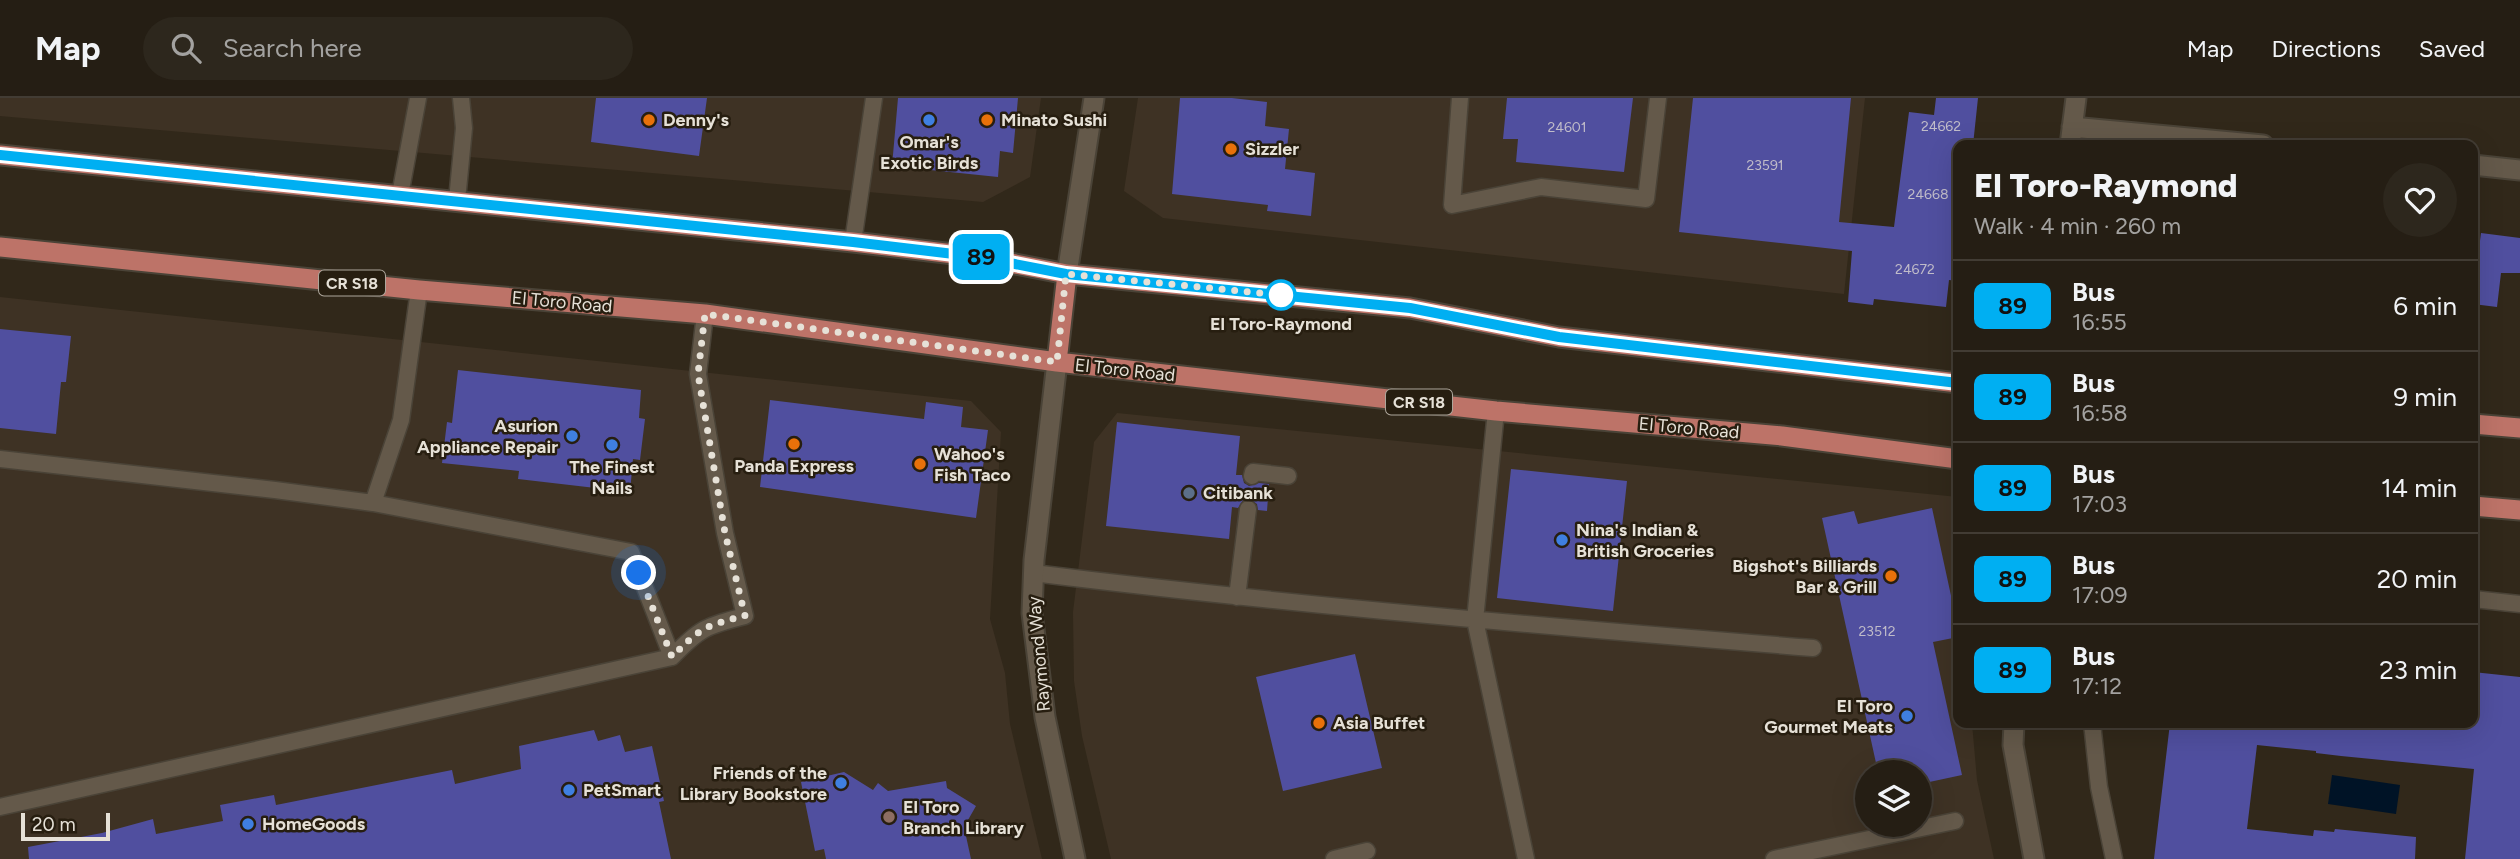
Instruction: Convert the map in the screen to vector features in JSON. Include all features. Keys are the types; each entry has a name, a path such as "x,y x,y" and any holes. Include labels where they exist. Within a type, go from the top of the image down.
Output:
{"main road":[{"path":"0,155 853,242 979,257 1066,274 1410,308 1559,337 1953,382"},
{"name":"El Toro Road","path":"0,247 419,290 705,314 1057,362 1496,411 1782,436 1953,458"},
{"path":"1057,362 1066,274"},
{"path":"2478,424 2520,428"},
{"path":"2478,506 2520,510"}],"street":[{"path":"1066,274 1094,98"},
{"path":"2076,98 2071,136 2156,140"},
{"path":"2478,166 2520,170"},
{"name":"Raymond Way","path":"1057,362 1033,573 1032,613 1045,717 1075,859"},
{"path":"2014,728 2013,745 2034,859"}],"lane":[{"path":"400,195 418,98"},
{"path":"457,200 464,128 461,98"},
{"path":"853,242 874,98"},
{"path":"1460,98 1452,205 1541,187 1646,198 1658,98"},
{"path":"373,503 401,419 419,290"},
{"path":"0,807 672,657 690,638 709,625 745,616 725,533 698,374 705,314"},
{"path":"1496,411 1475,620 1526,859"},
{"path":"0,459 373,503 631,552 672,657"},
{"path":"1252,476 1253,471 1288,476"},
{"path":"1237,597 1248,509"},
{"path":"1033,573 1237,597 1475,620 1813,648"},
{"path":"2478,600 2520,604"},
{"path":"2093,728 2099,787 2114,859"},
{"path":"1774,859 1955,821"},
{"path":"1334,859 1367,851"}],"shaded area":[{"path":"0,98 1041,98 1030,177 983,202 0,116"},
{"path":"1138,98 1865,98 1844,294 1163,218 1124,191"},
{"path":"0,297 971,401 1001,432 990,619 1005,673 1010,724 1042,859 0,859"},
{"path":"1117,413 1953,497 1953,728 1972,728 1977,780 1994,859 1111,859 1082,736 1074,681 1073,612 1094,442"}],"water":[{"path":"2332,775 2400,785 2396,814 2328,804"}],"building":[{"name":"Denny's","path":"596,98 707,98 699,156 591,142"},
{"path":"898,98 1018,98 1013,153 1000,151 998,177 892,166"},
{"name":"Sizzler","path":"1180,98 1232,98 1267,102 1265,126 1289,129 1285,169 1315,173 1311,216 1267,211 1268,205 1172,194"},
{"path":"1507,98 1633,98 1624,172 1516,162 1518,139 1503,139"},
{"path":"1693,98 1851,98 1839,222 1894,227 1909,112 1934,115 1936,98 1978,98 1974,140 1953,140 1953,280 1949,280 1946,307 1874,299 1873,305 1848,302 1852,251 1679,232"},
{"path":"2481,233 2520,238 2520,273 2501,273 2497,307 2478,305"},
{"path":"0,329 71,336 66,382 61,382 56,434 0,428"},
{"path":"458,370 641,390 639,418 645,419 640,460 633,459 630,492 518,479 519,471 442,463 447,422 452,423"},
{"path":"770,400 924,419 926,402 963,407 961,427 988,430 976,518 760,487"},
{"name":"Citibank","path":"1117,422 1240,436 1236,475 1242,475 1244,483 1249,486 1269,484 1267,511 1258,510 1257,504 1250,499 1243,500 1238,508 1232,507 1229,539 1106,526"},
{"name":"Nina's Indian & British Groceries","path":"1511,469 1627,481 1613,611 1497,598"},
{"name":"Bigshot's Billiards Bar & Grill","path":"1932,508 1953,605 1953,638 1933,642 1962,775 1932,781 1932,760 1875,760 1822,518 1854,511 1858,524"},
{"name":"Asia Buffet","path":"1355,654 1382,768 1283,791 1256,677"},
{"path":"2478,673 2520,677 2520,859 2465,859 2474,769 2257,745 2247,829 2313,836 2314,830 2334,832 2335,829 2416,837 2415,859 2154,859 2169,728 2478,728"},
{"path":"594,730 598,741 620,735 625,752 652,746 664,801 659,802 671,859 29,859 28,847 102,833 153,819 156,834 223,821 220,805 274,795 276,805 452,770 455,784 521,769 519,746"},
{"name":"El Toro Branch Library","path":"844,772 873,790 878,783 888,791 946,781 947,788 976,806 964,827 971,859 826,859 824,849 815,851 801,782"}],"bus line":[{"name":"89","path":"0,155 853,242 979,257 1066,274 1410,308 1559,337 1953,382"}],"place":[{"name":"Denny's","path":"649,120"},
{"name":"Omar's Exotic Birds","path":"929,120"},
{"name":"Minato Sushi","path":"987,120"},
{"name":"Sizzler","path":"1231,149"},
{"name":"El Toro-Raymond","path":"1281,295"},
{"name":"Asurion Appliance Repair","path":"572,436"},
{"name":"Panda Express","path":"794,444"},
{"name":"The Finest Nails","path":"612,445"},
{"name":"Wahoo's Fish Taco","path":"920,464"},
{"name":"Citibank","path":"1189,493"},
{"name":"Nina's Indian & British Groceries","path":"1562,540"},
{"name":"Bigshot's Billiards Bar & Grill","path":"1891,576"},
{"name":"El Toro Gourmet Meats","path":"1907,716"},
{"name":"Asia Buffet","path":"1319,723"},
{"name":"Friends of the Library Bookstore","path":"841,783"},
{"name":"PetSmart","path":"569,790"},
{"name":"El Toro Branch Library","path":"889,817"},
{"name":"HomeGoods","path":"248,824"}],"route":[{"path":"639,573 672,657 690,638 709,625 745,616 725,533 698,374 705,314 1057,362 1066,274 1281,295"}]}
